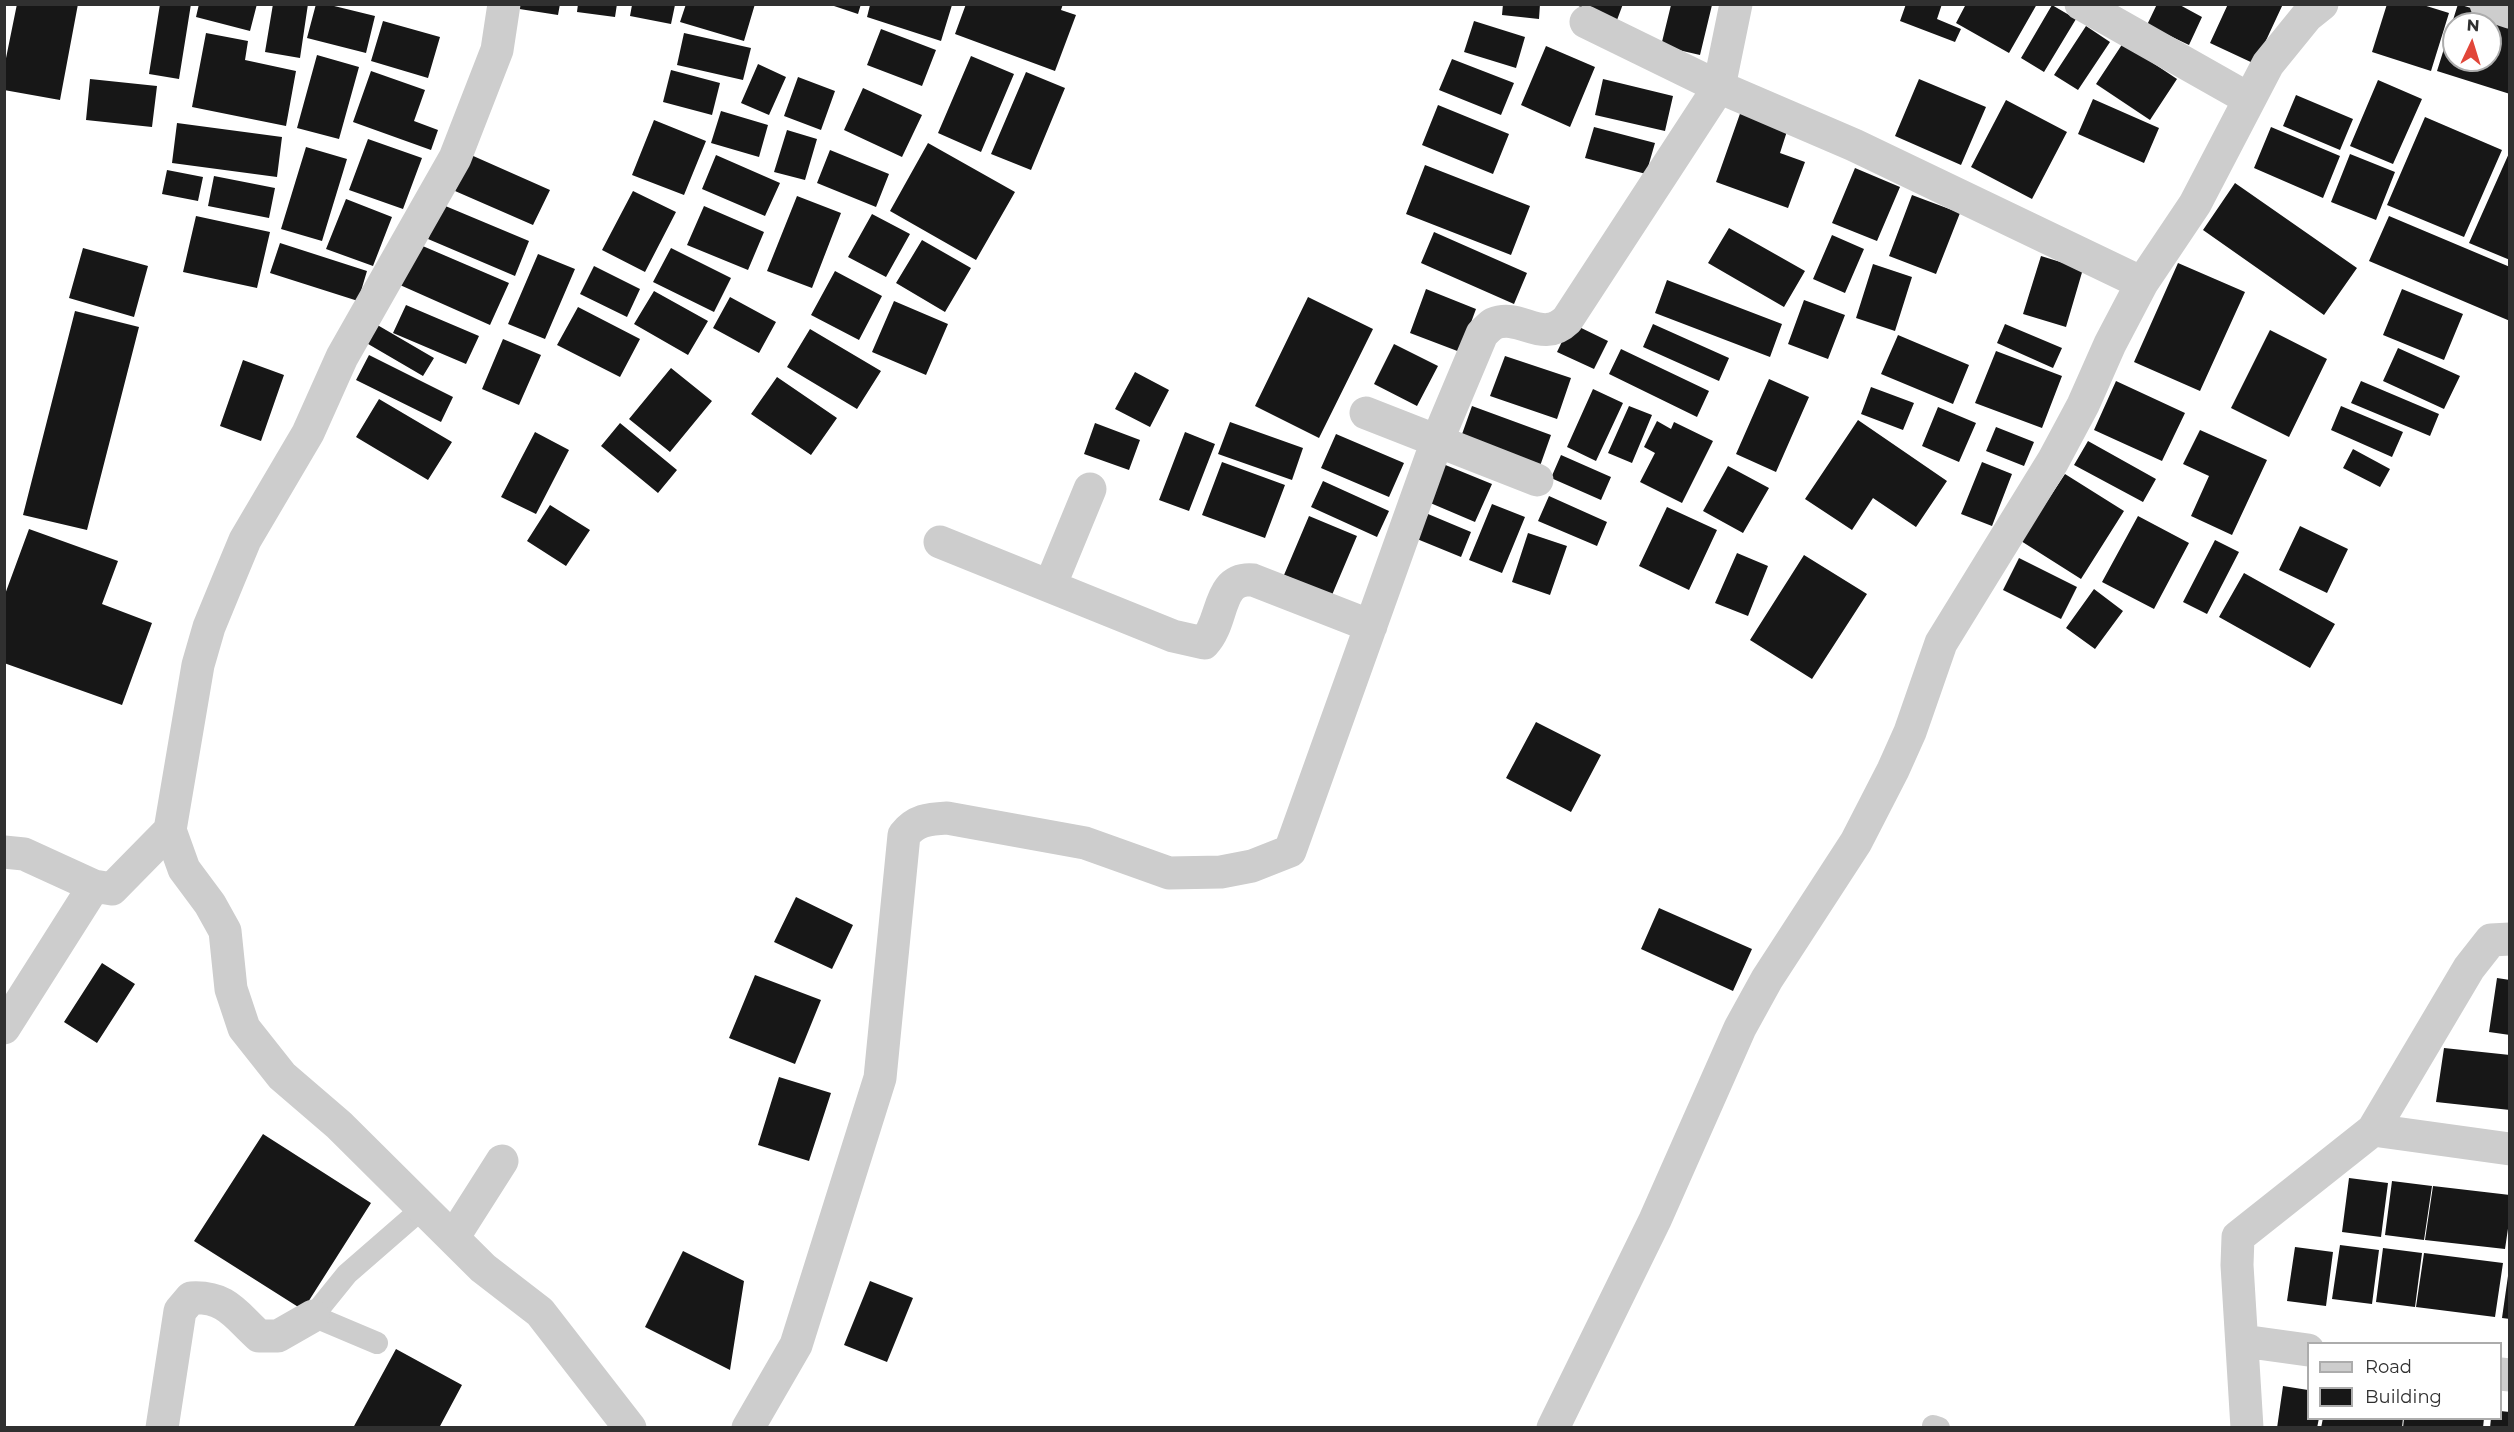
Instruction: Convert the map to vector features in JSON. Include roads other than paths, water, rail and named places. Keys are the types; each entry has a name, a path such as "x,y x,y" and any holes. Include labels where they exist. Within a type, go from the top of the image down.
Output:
{"street":[{"path":"504,4 497,50 454,158 342,357 308,433 245,540 217,606 198,665 170,830 184,869 210,904 225,931 231,989 244,1028 282,1076 339,1125 483,1268 540,1312 630,1428"},
{"path":"748,1428 796,1345 880,1078 904,835 911,825 927,819 946,818 1085,843 1169,873 1221,872 1242,868 1290,851 1437,441 1482,334 1493,324 1516,322 1548,330 1558,329 1567,320 1719,87 1736,4"},
{"path":"2081,4 2249,99"},
{"path":"1552,1428 1655,1220 1740,1028 1767,979 1856,842 1910,732 1941,643 2053,461 2142,284 2196,204 2268,64 2284,41 2307,16 2322,4"},
{"path":"2486,4 2510,12"},
{"path":"1586,22 1719,87 1854,145 2142,284"},
{"path":"1366,413 1538,480"},
{"path":"1050,586 1090,489"},
{"path":"940,542 1173,636 1204,643 1213,634 1229,586 1240,579 1253,580 1371,626"},
{"path":"4,852 24,854 94,886 112,889 170,830"},
{"path":"7,1025 94,886"},
{"path":"2247,1428 2237,1265 2238,1237 2373,1130 2469,968 2491,940 2510,939"},
{"path":"2373,1130 2510,1149"},
{"path":"453,1238 502,1161"},
{"path":"162,1428 180,1311 190,1298 208,1297 221,1301 259,1336 278,1336 313,1316"},
{"path":"2243,1341 2307,1350"}],"lane":[{"path":"377,1343 313,1316 347,1274 424,1207"}]}
